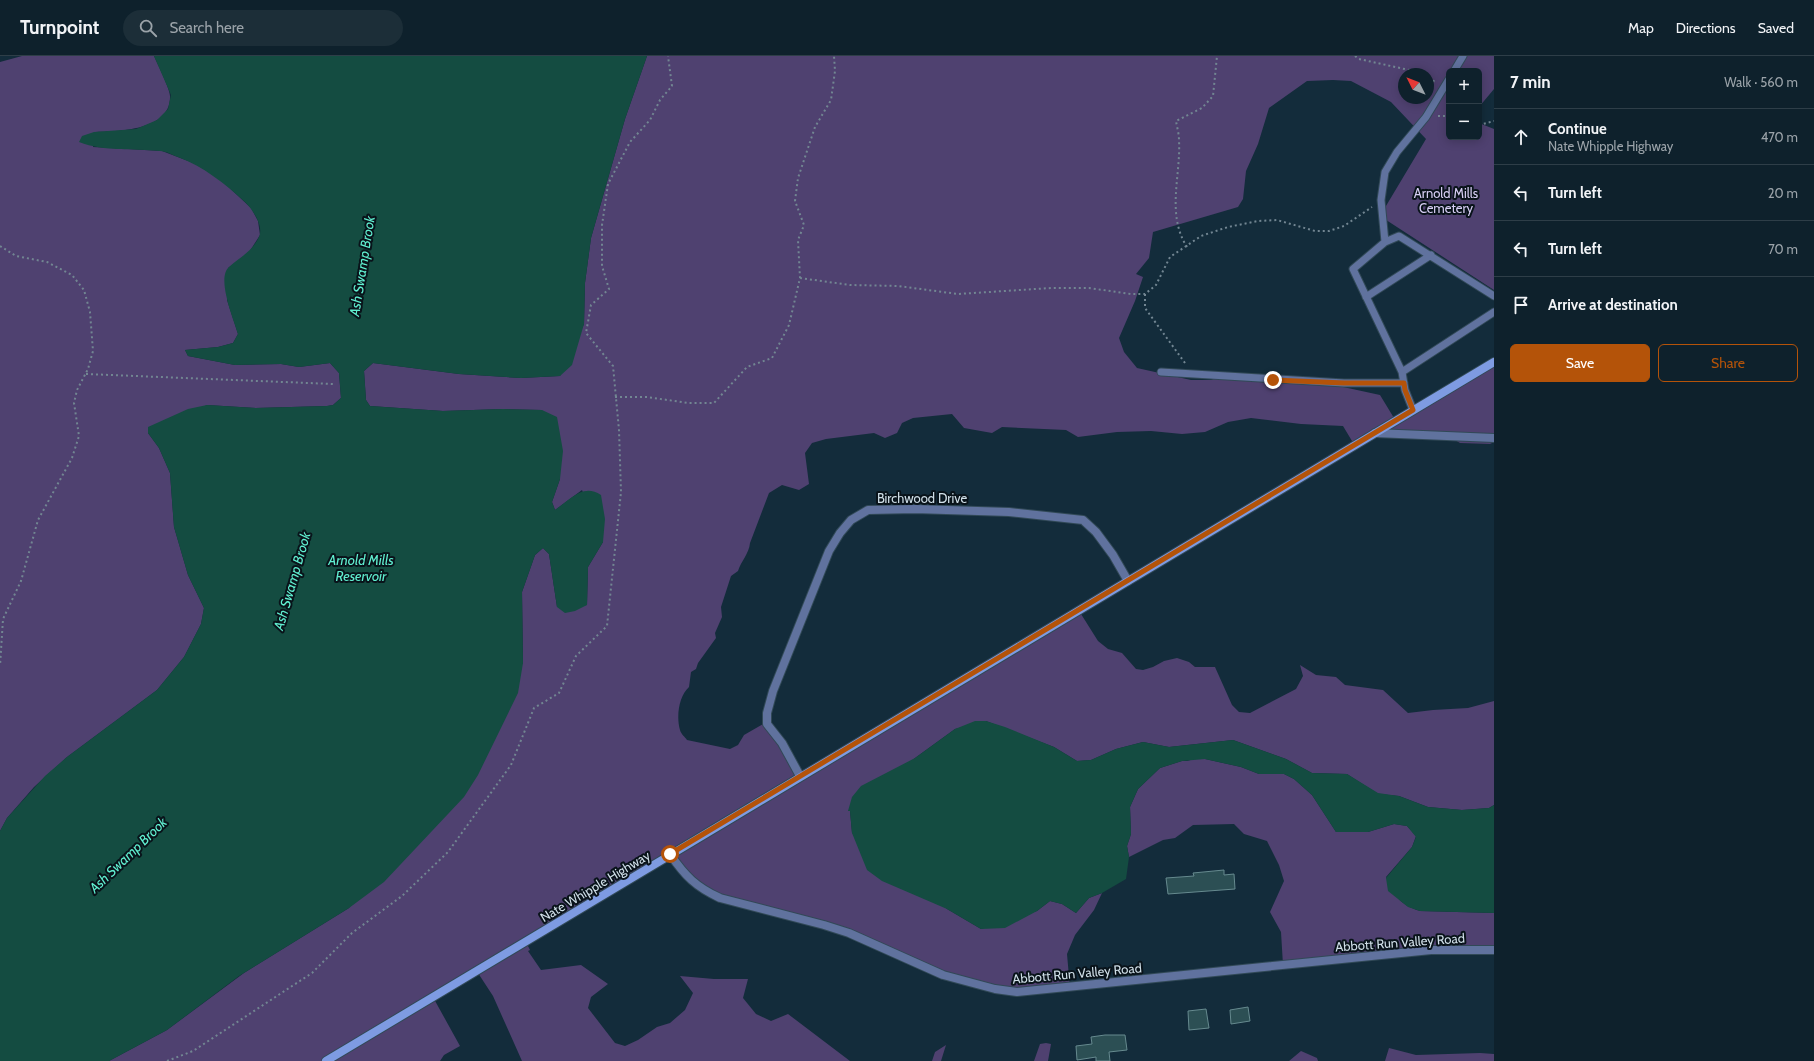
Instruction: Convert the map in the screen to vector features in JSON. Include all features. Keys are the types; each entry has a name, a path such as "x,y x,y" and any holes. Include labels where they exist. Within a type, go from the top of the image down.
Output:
{"main road":[{"name":"Nate Whipple Highway","path":"326,1061 1494,362"}],"street":[{"path":"1374,433 1494,438"},
{"name":"Birchwood Drive","path":"800,776 782,743 767,724 767,713 773,691 829,551 840,533 851,520 868,510 915,508 1009,512 1083,520 1096,532 1128,581"},
{"name":"Abbott Run Valley Road","path":"670,854 683,873 694,884 705,892 720,898 849,933 944,975 995,989 1017,992 1431,950 1494,950"}],"lane":[{"path":"1456,68 1463,56"},
{"path":"1385,242 1381,200 1385,172 1397,152 1426,117 1446,83"},
{"path":"1413,410 1405,390 1402,372 1353,269 1385,242 1400,236 1494,296"},
{"path":"1366,297 1431,255"},
{"path":"1402,372 1494,312"},
{"path":"1161,372 1344,383 1404,383"}],"path":[{"path":"167,1061 193,1051 312,973 352,933 402,896 448,852 511,765 534,708 559,693 576,656 607,626 621,492 619,430 613,366 586,333 591,305 609,289 602,266 602,225 608,184 630,142 650,120 660,100 672,86 668,56"},
{"path":"615,397 647,397 688,403 714,403 747,367 772,358 789,325 800,278 798,240 804,225 795,201 798,178 815,127 831,100 835,71 834,56"},
{"path":"1187,247 1179,235 1176,215 1176,182 1179,140 1176,121 1202,108 1213,96 1217,56"},
{"path":"1355,56 1359,59 1400,68"},
{"path":"1482,124 1494,121"},
{"path":"800,278 850,285 898,286 958,294 1089,288 1131,294 1145,294 1156,285 1170,257 1187,247 1201,236 1228,227 1258,221 1277,220 1315,231 1329,231 1344,226 1381,200"},
{"path":"0,246 16,256 47,262 72,275 84,290 90,312 93,351 86,374 77,390 74,403 79,436 72,458 38,520 21,581 2,619 0,666"},
{"path":"1145,294 1145,308 1194,374"},
{"path":"86,374 333,384"}],"green space":[{"path":"22,56 154,56 170,96 168,108 162,116 153,123 141,127 116,131 94,132 93,147 162,151 196,164 221,180 251,208 258,221 260,235 248,254 228,268 227,300 238,334 233,343 218,347 185,350 188,356 235,365 281,364 299,367 330,363 339,373 341,398 333,405 327,406 256,408 207,405 148,433 159,448 170,473 174,527 188,575 204,608 201,624 184,657 157,690 67,757 34,787 7,818 0,831 0,62"},
{"name":"Arnold Mills Cemetery","path":"647,56 1494,56 1494,89 1482,103 1482,68 1446,68 1446,140 1482,140 1482,124 1494,129 1494,290 1380,216 1426,139 1391,102 1351,81 1307,81 1269,108 1258,144 1246,171 1243,199 1238,207 1153,232 1149,258 1136,274 1143,277 1135,301 1119,338 1124,352 1137,368 1191,380 1211,380 1228,374 1311,380 1380,395 1394,418 1494,363 1494,442 1490,444 1460,443 1455,440 1381,434 1355,446 1343,426 1301,424 1251,418 1228,422 1205,432 1182,434 1151,431 1117,432 1078,437 1066,430 1002,427 992,433 964,428 952,414 913,418 902,423 897,433 885,438 874,433 826,439 812,443 805,453 809,484 799,490 782,485 769,493 747,554 738,571 731,576 721,607 722,617 715,633 716,638 698,663 696,669 691,672 689,687 683,696 679,707 678,719 682,734 687,740 730,749 738,745 744,735 765,723 806,777 1081,614 1098,641 1108,649 1122,653 1136,669 1143,670 1164,661 1177,658 1189,662 1195,667 1215,667 1232,705 1239,712 1250,713 1296,689 1303,676 1300,665 1316,675 1336,677 1345,685 1383,690 1408,713 1468,708 1494,701 1494,805 1489,808 1462,810 1428,807 1399,796 1378,794 1347,774 1312,773 1286,759 1233,740 1169,747 1143,742 1116,749 1091,760 1077,761 1054,747 986,721 955,729 915,758 848,811 850,811 852,833 947,909 981,929 1037,911 1050,901 1062,904 1076,913 1089,898 1102,893 1094,910 1075,935 1067,954 1070,988 998,992 812,921 711,896 673,857 527,944 530,950 528,951 541,970 581,965 608,984 591,997 588,1008 615,1043 625,1046 638,1040 657,1027 670,1023 685,1010 693,993 680,976 714,979 748,979 743,998 756,1014 771,1021 788,1014 850,1061 522,1061 493,996 478,973 434,999 460,1046 444,1055 440,1061 109,1061 167,1030 244,973 349,908 523,663 522,592 535,555 543,548 549,554 557,607 587,605 588,567 603,542 582,490 555,510 552,502 560,479 542,410 503,409 443,411 370,406 366,400 364,371 373,363 459,374 521,378 560,376 584,324 585,283 591,238 625,119"},
{"path":"1194,759 1205,759 1241,767 1259,774 1284,774 1294,779 1312,795 1336,832 1368,832 1394,824 1407,826 1416,836 1412,847 1386,877 1395,894 1402,902 1420,911 1494,913 1494,951 1429,951 1283,965 1281,932 1270,912 1284,881 1279,865 1267,841 1244,834 1234,824 1193,825 1175,838 1163,840 1129,857 1127,846 1131,834 1130,807 1138,789 1160,768"},
{"path":"1040,1044 1051,1044 1048,1061 1034,1061"},
{"path":"946,1045 941,1061 932,1061 935,1052"},
{"path":"1389,1048 1416,1055 1494,1054 1494,1061 1385,1061"},
{"path":"1301,1051 1317,1058 1318,1061 1289,1061"}],"water":[{"name":"Arnold Mills Reservoir","path":"154,56 647,56 625,119 591,238 585,283 584,324 572,365 560,376 521,378 459,374 373,363 364,371 366,400 370,406 443,411 503,409 542,410 557,417 563,451 560,479 552,502 555,510 572,497 583,492 595,492 601,495 605,519 603,542 588,567 587,605 575,611 565,613 557,607 549,554 543,548 535,555 522,592 523,663 518,693 478,775 464,797 384,882 349,908 239,976 167,1030 109,1061 0,1061 0,831 7,818 45,776 67,757 157,690 184,657 201,624 204,608 188,575 174,527 170,473 159,448 148,433 148,427 188,409 207,405 256,408 327,406 333,405 341,398 339,373 330,363 299,367 281,364 235,365 188,356 185,350 218,347 233,343 238,334 227,299 224,280 225,272 253,247 259,237 260,228 257,218 245,202 213,176 187,161 162,151 99,147 79,142 82,136 94,132 136,129 157,120 168,109 171,95"},
{"path":"975,721 986,721 1005,727 1054,747 1077,761 1091,760 1116,749 1143,742 1169,747 1233,740 1286,759 1312,773 1347,774 1378,793 1399,796 1428,807 1462,810 1489,808 1494,805 1494,913 1420,911 1408,907 1388,891 1386,878 1412,847 1416,837 1407,826 1394,824 1368,832 1336,832 1312,795 1294,779 1284,774 1259,774 1241,767 1205,759 1182,761 1160,768 1138,789 1130,807 1131,834 1127,846 1129,857 1126,879 1102,893 1089,898 1076,913 1062,904 1050,901 1037,911 1005,928 981,929 947,909 882,881 867,870 852,833 850,811 848,811 852,797 861,786 915,758 955,729"}],"building":[{"path":"1224,870 1224,875 1234,874 1235,889 1168,894 1166,878 1194,876 1193,873"},
{"path":"1248,1007 1250,1021 1231,1024 1230,1010"},
{"path":"1206,1009 1209,1028 1189,1030 1188,1011"},
{"path":"1125,1035 1127,1050 1109,1052 1110,1061 1096,1061 1096,1057 1077,1060 1076,1046 1092,1044 1091,1037"}],"route":[{"path":"670,854 1413,410 1405,390 1404,383 1344,383 1273,380"}],"water label":[{"name":"Ash Swamp Brook","path":"362,266"},
{"name":"Ash Swamp Brook","path":"292,581"},
{"name":"Ash Swamp Brook","path":"128,855"}]}
